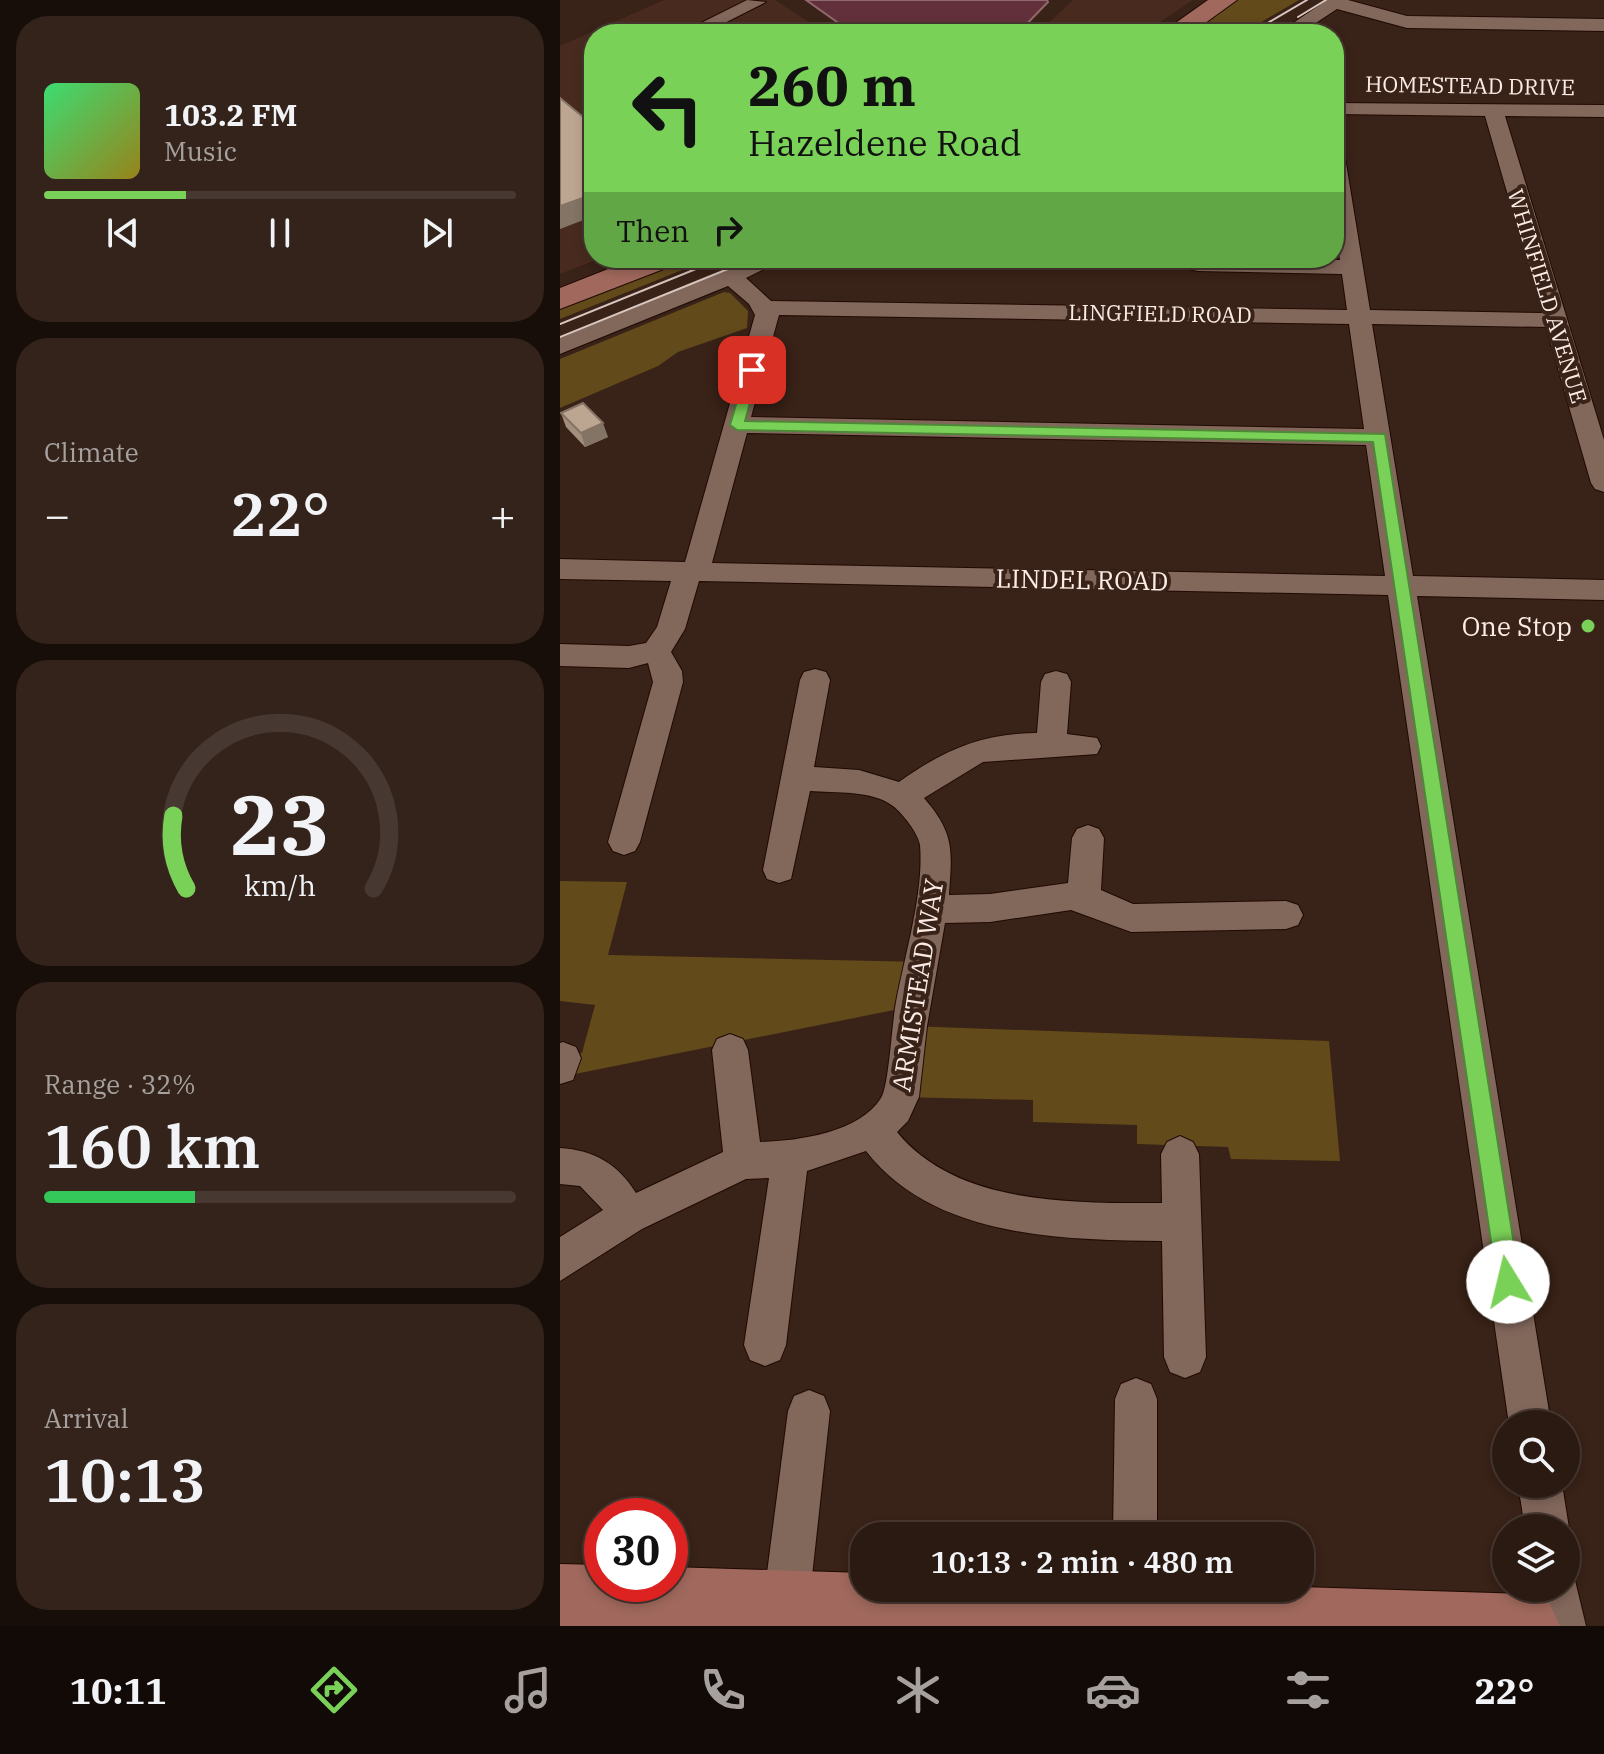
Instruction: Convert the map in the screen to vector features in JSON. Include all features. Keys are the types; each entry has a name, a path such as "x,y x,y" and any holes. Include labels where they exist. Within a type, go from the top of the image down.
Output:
{"street":[{"path":"1188,24 1225,0"},
{"path":"1302,24 1338,1 1407,22 1604,25"},
{"path":"710,24 757,2"},
{"name":"HOMESTEAD DRIVE","path":"1344,108 1604,111"},
{"name":"WHINFIELD AVENUE","path":"1493,109 1554,320 1592,401 1604,483"},
{"path":"1344,215 1528,1410"},
{"path":"1344,267 1352,267"},
{"path":"560,299 638,268"},
{"path":"560,347 750,268"},
{"path":"560,655 629,657 656,651 671,629 692,572 737,425 766,308 730,276"},
{"name":"LINGFIELD ROAD","path":"766,308 1554,320"},
{"path":"737,425 1380,437"},
{"name":"LINDEL ROAD","path":"560,569 1604,590"},
{"path":"624,842 668,682 667,671 656,651"},
{"path":"779,870 815,680"},
{"path":"1051,746 1056,682"},
{"path":"797,778 859,782 903,796 948,765 974,752 1012,745 1086,746"},
{"name":"ARMISTEAD WAY","path":"873,1131 895,1109 901,1097 909,1026 931,910 936,844 918,810 903,796"},
{"path":"1084,897 1088,838"},
{"path":"931,910 990,908 1052,897 1084,897 1131,918 1286,915"},
{"path":"730,1050 743,1161"},
{"path":"560,1262 586,1241 628,1216 743,1161 788,1159 873,1131 906,1168 951,1193 1006,1210 1125,1222 1180,1222"},
{"path":"1180,1154 1185,1357"},
{"path":"765,1345 788,1191 788,1159"},
{"path":"560,1166 596,1172 614,1189 628,1216"},
{"path":"1135,1522 1136,1399"},
{"path":"786,1604 809,1411"},
{"path":"560,1595 626,1612 786,1604 960,1602"},
{"path":"1165,1602 1528,1626"},
{"path":"1559,1602 1563,1626"}],"shaded area":[{"path":"664,0 775,0 812,24 610,24"},
{"path":"806,0 1048,2 1027,24 840,24"},
{"path":"1073,0 1193,0 1157,24 1048,24"},
{"path":"1225,0 1299,0 1258,24 1196,24"},
{"path":"584,35 584,265 560,274 560,46"},
{"path":"659,268 687,268 560,319 560,308"},
{"path":"724,292 730,293 748,311 747,328 678,352 658,366 560,408 560,359"},
{"path":"560,881 627,882 608,955 923,962 914,1006 560,1077 563,1058 582,1053 595,1005 560,1001"},
{"path":"909,1026 1329,1041 1340,1161 1231,1159 1228,1147 1137,1144 1137,1125 1033,1122 1033,1100 901,1097"}],"building":[{"path":"560,98 584,118 584,198 560,206"},
{"path":"583,403 603,423 581,433 561,413"}],"tram line":[{"path":"1266,24 1307,0"},
{"path":"1298,17 1326,0"},
{"path":"560,324 698,268"},
{"path":"560,337 730,268"}],"place":[{"name":"One Stop","path":"1588,626"}],"route":[{"path":"752,370 737,425 1380,437 1400,586 1508,1282"}]}
